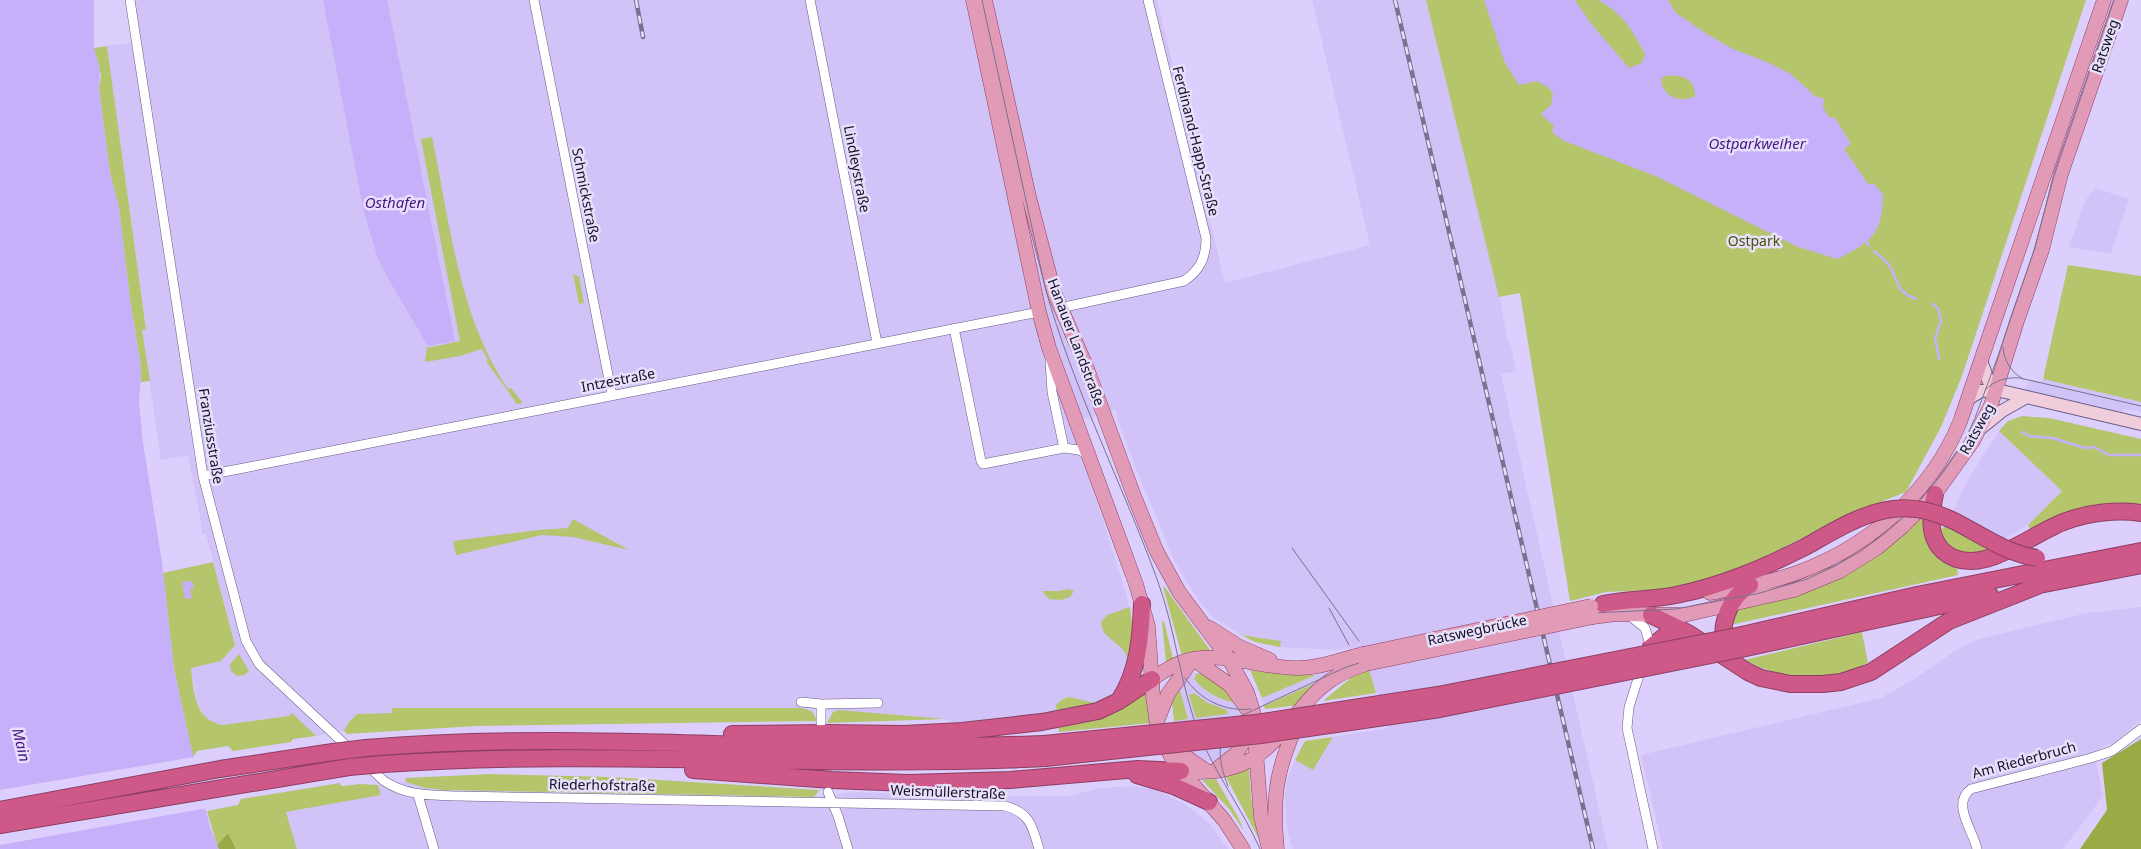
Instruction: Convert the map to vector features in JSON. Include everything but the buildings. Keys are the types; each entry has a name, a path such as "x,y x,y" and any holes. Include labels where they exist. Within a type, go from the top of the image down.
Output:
{"highway":[{"path":"1935,494 1931,516 1934,537 1941,549 1948,555 1965,561 1985,560 1997,556 2068,520 2106,513 2141,513"},
{"path":"1596,609 1624,600 1675,595 1705,588 1747,574 1805,547 1860,516 1886,509 1902,508 1922,511 1950,519 2005,550 2037,558 2084,561"},
{"path":"1744,641 1917,595 2141,550"},
{"path":"0,825 223,787 349,767 384,764 484,759 930,762 1044,751 1256,723 1428,697 1744,641 2141,566"},
{"path":"1651,615 1681,629 1761,678 1790,684 1823,684 1857,678 1884,666 1918,639 1949,621 2045,584"},
{"path":"1739,666 1726,647 1724,638 1726,617 1741,591 1750,585"},
{"path":"1119,701 1130,681 1134,667 1141,628 1142,604"},
{"path":"1651,647 1666,635 1681,629"},
{"path":"665,742 730,734 904,734 962,731 1068,718 1098,711 1119,701 1152,679"},
{"path":"0,810 220,769 332,752 475,741 665,742 1044,751"},
{"path":"589,760 648,767 871,782 991,781 1138,769 1181,771"},
{"path":"1080,775 1138,775 1174,786 1209,802"}],"main road":[{"name":"Hanauer Landstraße","path":"974,0 1039,312 1049,348 1127,557 1142,604 1150,641 1152,679 1158,727 1167,751 1181,771"},
{"name":"Hanauer Landstraße","path":"985,0 1030,197 1054,292 1086,366 1156,550 1179,592 1228,659 1247,692 1254,723 1257,756"},
{"name":"Ratsweg","path":"1596,609 1667,601 1750,585 1798,573 1827,560 1867,537 1908,501 1935,468 1955,433 1968,400 2104,0"},
{"name":"Ratsweg","path":"1596,609 1626,614 1684,615 1731,606 1794,590 1853,564 1896,533 1935,494 1981,428 1997,390 2017,321 2042,250 2062,174 2121,0"},
{"path":"1039,312 1060,308"},
{"path":"1981,361 1989,382 1997,390"},
{"path":"1968,400 1981,391 1997,390 2141,424"},
{"path":"1981,428 2002,411 2025,398"},
{"name":"Ratswegbrücke","path":"1365,659 1596,609"},
{"path":"1200,620 1238,646 1293,668"},
{"path":"1152,679 1177,664 1193,660 1228,659 1293,668 1315,667 1365,659"},
{"path":"1181,771 1208,772 1233,767 1257,756 1277,740 1314,695 1331,680 1365,659"},
{"path":"1193,660 1230,686 1241,699 1254,723 1247,739 1232,759 1208,772"},
{"path":"1193,660 1168,694 1160,712 1158,727 1178,752 1208,772"},
{"path":"1277,849 1274,809 1279,770 1296,726 1314,695"},
{"path":"1257,756 1261,817 1269,849"},
{"path":"1181,771 1224,820 1243,849"}],"street":[{"name":"Franziusstraße","path":"130,0 203,476 246,641 254,657 384,781 397,789 418,795"},
{"name":"Schmickstraße","path":"534,0 612,395"},
{"name":"Lindleystraße","path":"810,0 877,343"},
{"name":"Ferdinand-Happ-Straße","path":"1060,308 1184,281 1192,276 1202,263 1206,249 1206,238 1148,0"},
{"name":"Intzestraße","path":"203,476 1039,312"},
{"path":"954,328 981,460 984,464 1064,448 1079,450 1089,455"},
{"path":"1049,348 1052,392 1064,448"},
{"path":"1626,614 1636,619 1645,628 1651,647 1632,696 1628,728 1653,849"},
{"path":"801,702 821,704 878,702"},
{"path":"821,704 821,723"},
{"name":"Am Riederbruch","path":"1976,849 1962,806 1965,796 1971,788 2098,756 2124,744 2141,729"},
{"path":"828,792 848,849"},
{"path":"418,795 434,849"},
{"name":"Riederhofstraße","path":"418,795 832,803"},
{"name":"Weismüllerstraße","path":"832,803 1006,806 1021,811 1032,825 1039,849"}],"shaded area":[{"name":"Osthafen","path":"130,0 1157,0 1225,283 1370,245 1312,0 1426,0 1501,303 1507,338 1511,346 1516,371 1501,374 1608,849 1293,849 1287,829 1285,798 1287,779 1295,760 1313,770 1333,737 1389,728 1360,647 1336,650 1280,647 1280,641 1241,635 1213,617 1199,601 1176,564 1136,469 1117,417 1116,409 1072,423 1126,593 1133,625 1127,671 1112,696 1095,706 959,726 946,719 807,709 392,708 392,713 357,714 349,721 344,731 316,736 292,713 290,716 222,725 214,723 206,718 197,703 191,668 221,661 235,644 206,534 202,534 188,455 161,460 142,330 146,328 107,46 136,42"},
{"path":"2095,188 2129,199 2111,254 2069,247 2085,201"},
{"path":"2029,379 2042,382 2043,379 2141,402 2141,412 2123,409 2122,412 2026,390"},
{"path":"1999,431 2062,491 2028,525 2001,541 1953,513 1963,488"},
{"path":"2141,607 2141,720 2116,741 2094,752 2103,796 2063,849 1663,849 1641,755 1881,698 1914,679 1958,649 1976,640 2087,613"},
{"path":"1346,665 1320,681 1264,706 1262,698 1316,675 1316,673"},
{"path":"1193,673 1197,673 1194,679 1205,690 1236,703 1241,710 1243,718 1237,742 1221,760 1208,761 1193,754 1179,734 1174,721 1188,719 1179,687","holes":["1194,693 1216,707 1196,718 1189,695"]},
{"path":"406,782 425,788 444,790 813,797 855,792 957,796 1069,796 1101,788 1133,786 1156,790 1185,804 1211,825 1228,849 297,849 286,812 380,795 378,785"}],"green space":[{"name":"Ostpark","path":"1426,0 2086,0 1962,376 1941,427 1906,492 1848,515 1759,560 1722,574 1675,589 1606,592 1570,601 1520,293 1499,297"},
{"path":"107,46 146,329 142,330 150,381 141,382 140,361 130,300 119,208 110,173 99,89 101,75 94,48"},
{"path":"432,137 451,235 467,299 491,360 508,389 511,388 523,403 517,404 486,361 488,360 482,349 460,356 425,362 427,348 460,341 421,139"},
{"path":"2068,265 2141,276 2141,402 2043,379"},
{"path":"573,274 579,277 584,303 579,304"},
{"path":"2022,416 2049,418 2141,439 2141,507 2031,531 2028,525 2062,491 1999,431 2008,421"},
{"path":"1920,516 1925,517 1957,567 1958,575 1730,625 1733,609 1796,594"},
{"path":"573,519 629,550 573,537 542,535 456,555 453,541 568,528"},
{"path":"1946,525 1990,551 1974,554 1960,552 1949,544 1939,531"},
{"path":"213,562 235,645 221,661 191,668 195,695 201,711 213,722 222,725 289,716 292,713 316,736 233,751 228,746 197,751 193,757 174,669 163,573"},
{"path":"1164,586 1210,650 1182,656"},
{"path":"1067,589 1074,591 1070,597 1061,600 1049,599 1042,591 1060,591"},
{"path":"1130,607 1133,633 1128,661 1123,650 1105,633 1101,622 1107,615"},
{"path":"1164,621 1173,659 1166,663 1162,622"},
{"path":"1862,632 1868,663 1837,674 1806,677 1791,675 1775,672 1745,660"},
{"path":"1241,635 1281,641 1280,647 1255,642"},
{"path":"239,654 249,671 244,675 237,676 231,671 230,664"},
{"path":"1250,670 1286,675 1316,675 1262,698"},
{"path":"1369,670 1376,693 1323,701 1353,676"},
{"path":"1197,673 1209,677 1219,684 1236,703 1224,700 1208,692 1194,679"},
{"path":"1320,681 1299,705 1265,709 1264,706"},
{"path":"1179,687 1188,719 1174,721 1172,702"},
{"path":"1146,690 1151,723 1059,732 1058,725"},
{"path":"1194,693 1208,703 1227,710 1228,714 1196,718 1189,695"},
{"path":"1069,697 1100,704 1057,715 1056,705"},
{"path":"392,708 801,708 812,711 817,721 476,726 347,734 344,731 357,714 392,713"},
{"path":"839,710 946,719 827,723 833,712"},
{"path":"1333,737 1313,770 1295,760 1305,741"},
{"path":"2141,739 2141,849 2080,849 2107,810 2102,763"},
{"path":"1249,767 1251,797 1259,839 1226,777"},
{"path":"490,774 612,777 819,790 813,797 444,790 425,788 406,782 405,778"},
{"path":"1216,779 1244,831 1229,809 1202,780"},
{"path":"340,783 341,786 378,785 381,795 286,812 297,849 236,849 228,833 217,845 207,811 238,805 241,799"},
{"path":"228,833 236,849 219,849 217,845"}],"water":[{"name":"Main","path":"0,0 94,0 94,48 100,69 99,89 110,173 119,207 130,300 140,361 139,403 143,443 162,562 174,669 210,827 219,849 0,849"},
{"name":"Osthafen","path":"323,0 387,0 455,341 428,346 378,259 363,208"},
{"name":"Ostparkweiher","path":"1484,0 1575,0 1589,21 1629,68 1642,63 1645,54 1626,23 1607,5 1598,0 1668,0 1676,13 1707,34 1733,49 1767,62 1791,74 1815,96 1824,99 1823,108 1829,117 1835,118 1851,144 1844,149 1869,185 1873,183 1883,194 1881,218 1873,235 1866,242 1859,248 1837,259 1798,247 1658,177 1562,140 1552,132 1554,126 1541,114 1551,105 1553,94 1549,88 1537,81 1519,85 1504,61","holes":["1665,76 1686,78 1693,85 1695,96 1678,99 1668,94 1662,85 1661,79"]},
{"path":"192,581 194,588 190,589 192,598 185,599 182,582"}],"pier":[{"path":"195,755 209,810 202,809 0,845 0,790 194,757"}],"waterway":[{"path":"1867,242 1869,246"},
{"path":"1874,251 1889,265 1900,289 1916,299"},
{"path":"1932,304 1938,308 1941,321 1935,338 1939,359"},
{"path":"2022,432 2029,436 2052,438 2085,448 2094,447 2109,455 2141,455"}],"tram line":[{"path":"982,0 1045,287 1056,325 1083,398 1157,579 1169,618 1193,717 1200,736 1260,849"},
{"path":"1228,786 1220,756 1220,746 1227,729 1243,715 1344,668 1365,661 1593,613 1676,609 1760,593 1807,579 1833,567 1861,551 1912,510 1942,474 1965,440 1975,418 2034,250 2054,176 2114,0"},
{"path":"2003,347 2009,366 2023,379"},
{"path":"1985,390 2001,380 2020,378 2141,406"},
{"path":"1292,548 1359,641"},
{"path":"1329,608 1349,645"},
{"path":"1185,678 1198,693 1214,703 1232,709 1251,709"}],"railway":[{"path":"636,0 643,37"},
{"path":"1395,0 1593,849"}]}
